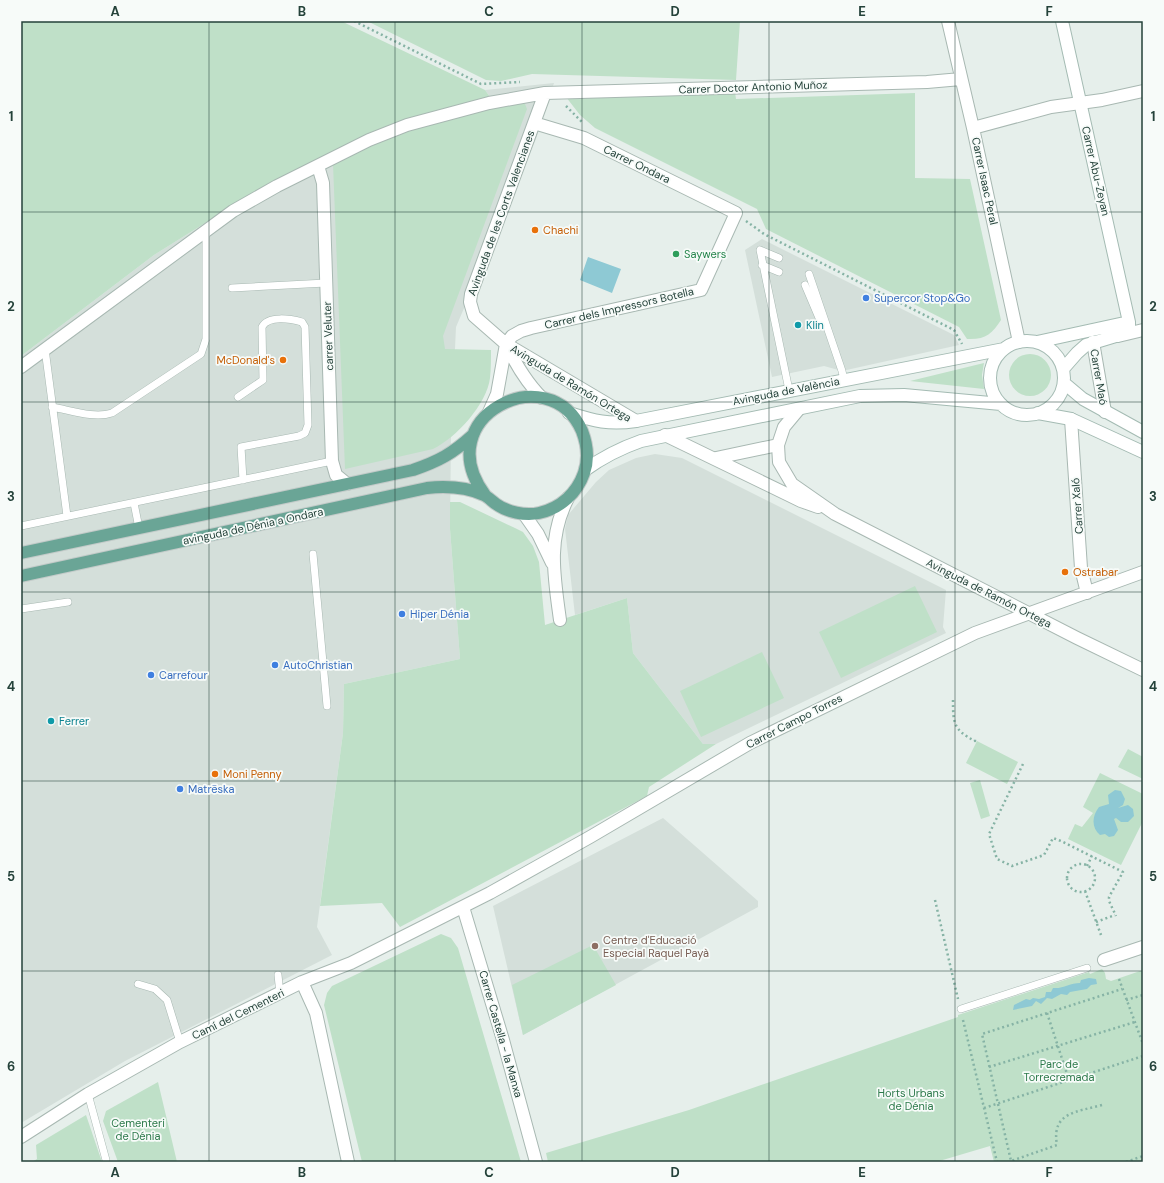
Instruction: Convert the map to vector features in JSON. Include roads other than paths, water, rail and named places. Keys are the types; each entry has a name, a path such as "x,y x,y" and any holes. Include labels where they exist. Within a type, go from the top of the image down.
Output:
{"main road":[{"path":"514,398 542,398 557,404 569,413 579,425 585,439 587,455 585,470 581,482 568,498 552,509 538,513 524,514 509,511 496,504 485,495 477,485 470,461 470,448 473,435 479,423 488,412 500,404 514,398"},
{"name":"avinguda de Dénia a Ondara","path":"21,552 413,470 434,463 453,452 473,435"},
{"name":"avinguda de Dénia a Ondara","path":"21,576 427,488 445,486 485,495"}],"street":[{"name":"Carrer Isaac Peral","path":"948,21 973,128 1019,342"},
{"name":"Carrer Abu-Zeyan","path":"1062,21 1129,322"},
{"name":"Carrer Doctor Antonio Muñoz","path":"21,367 233,211 369,140 407,125 489,103 545,93 927,82 961,79"},
{"path":"973,128 1050,107 1143,91"},
{"name":"Avinguda de les Corts Valencianes","path":"506,344 477,321 471,309 470,302 545,93"},
{"name":"Carrer Ondara","path":"534,123 584,138 736,213"},
{"name":"carrer Veluter","path":"318,166 323,183 332,461 336,475 347,484"},
{"name":"Carrer dels Impressors Botella","path":"506,344 512,336 531,328 701,290 736,213"},
{"path":"1063,369 1081,349 1123,333 1129,326 1129,322 1037,342 1019,342 1004,349 997,356 992,366 990,376 991,386 995,396 1001,404 1018,414 1038,413 1071,419 1143,452"},
{"path":"1099,341 1143,330"},
{"name":"Carrer Maó","path":"1099,341 1105,412"},
{"path":"1037,342 1054,352 1063,369 1064,383 1061,393 1055,402 1047,409 1038,413"},
{"path":"506,344 530,386 542,398"},
{"path":"488,412 497,394 506,344"},
{"name":"Avinguda de Ramón Ortega","path":"506,344 636,421"},
{"name":"Avinguda de València","path":"569,413 615,424 636,421 789,390 843,375 1004,349"},
{"path":"1064,383 1083,399 1143,432"},
{"name":"Avinguda de València","path":"585,470 600,459 622,447 665,435 860,396 904,395 1001,404"},
{"name":"Avinguda de Ramón Ortega","path":"799,409 784,427 778,445 779,462 792,484 835,514"},
{"name":"Carrer Xaló","path":"1071,419 1081,568 1088,593"},
{"name":"Avinguda de Ramón Ortega","path":"665,435 716,458 801,501 835,514 1143,670"},
{"path":"716,458 778,445"},
{"path":"560,620 553,564 557,526 568,498"},
{"path":"524,514 538,534 553,564"},
{"name":"Carrer Campo Torres","path":"463,907 590,837 750,743 940,648 975,633 1143,572"},
{"name":"Camí del Cementeri","path":"21,1137 88,1094 180,1042 302,982 351,963 463,907"},
{"name":"Carrer Castella - la Manxa","path":"463,907 503,1040 536,1162"},
{"path":"1104,960 1143,947"},
{"path":"302,982 316,1013 348,1162"}],"lane":[{"path":"52,407 94,415 105,416 112,414 201,354 206,339 206,231"},
{"path":"779,258 760,250 768,295 789,390"},
{"path":"762,265 779,272"},
{"path":"809,274 843,375"},
{"path":"232,288 326,283"},
{"path":"805,285 843,375"},
{"path":"238,397 263,380 262,327 264,322 268,320 295,320 302,322 305,327 308,425 305,433 299,436 241,447 243,480"},
{"path":"45,348 68,516"},
{"path":"21,526 332,461"},
{"path":"134,503 139,528"},
{"path":"314,554 327,706"},
{"path":"21,609 68,602"},
{"path":"961,1009 1088,968"},
{"path":"278,974 280,994"},
{"path":"138,984 155,988 167,1000 180,1042"},
{"path":"88,1094 106,1160"}],"water":[{"path":"588,257 621,269 612,293 580,280"},
{"path":"1115,790 1121,791 1125,799 1123,805 1118,808 1128,805 1133,809 1134,816 1128,822 1121,822 1116,818 1114,819 1118,830 1114,836 1109,837 1105,834 1100,835 1095,829 1094,825 1095,814 1099,807 1109,804 1108,795"},
{"path":"1089,978 1096,979 1097,984 1091,985 1087,989 1070,992 1067,995 1061,994 1052,999 1047,998 1041,1004 1036,1001 1032,1006 1013,1010 1014,1005 1026,999 1030,1000 1033,998 1039,999 1045,997 1046,992 1051,992 1053,988 1060,988 1080,983 1081,980"}],"place":[{"name":"Chachi","path":"535,230"},
{"name":"Saywers","path":"676,254"},
{"name":"Supercor Stop&Go","path":"866,298"},
{"name":"Klin","path":"798,325"},
{"name":"McDonald's","path":"283,360"},
{"name":"Ostrabar","path":"1065,572"},
{"name":"Hiper Dénia","path":"402,614"},
{"name":"AutoChristian","path":"275,665"},
{"name":"Carrefour","path":"151,675"},
{"name":"Ferrer","path":"51,721"},
{"name":"Moni Penny","path":"215,774"},
{"name":"Matrēska","path":"180,789"},
{"name":"Centre d'Educació Especial Raquel Payà","path":"595,946"}],"park label":[{"name":"Parc de Torrecremada","path":"1059,1070"},
{"name":"Horts Urbans de Dénia","path":"911,1099"},
{"name":"Cementeri de Dénia","path":"138,1129"}]}
